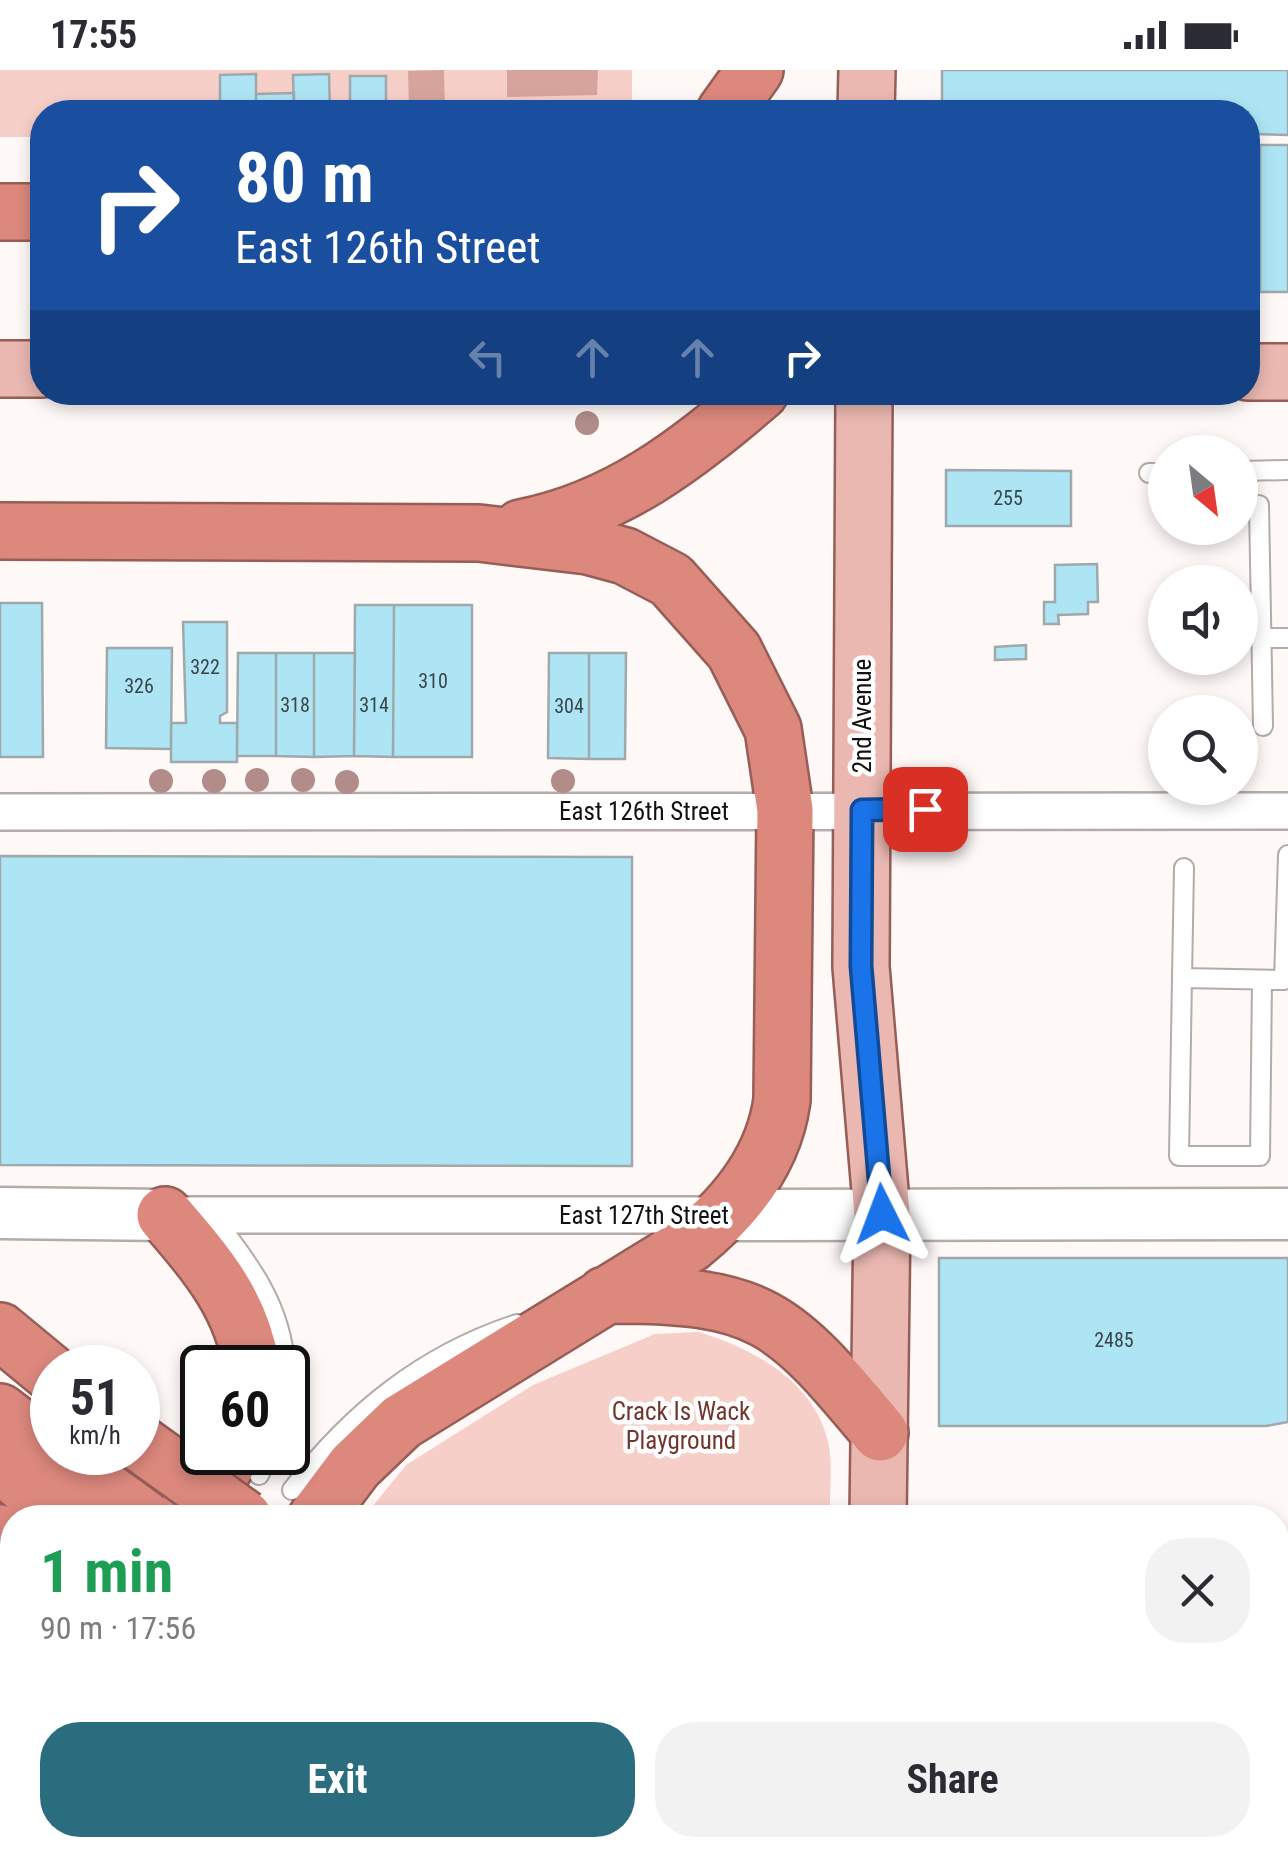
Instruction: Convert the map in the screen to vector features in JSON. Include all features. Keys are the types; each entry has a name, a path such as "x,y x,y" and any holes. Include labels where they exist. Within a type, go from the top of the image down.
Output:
{"highway":[{"path":"734,100 754,70"},
{"path":"0,212 30,212"},
{"path":"478,533 551,522 615,498 704,440 745,405"},
{"path":"0,531 478,533 588,546 625,556 672,580 718,628 751,678 773,729 785,810 781,1112 764,1158 722,1215 690,1244 401,1422 355,1466 304,1504"},
{"path":"187,1214 245,1330 248,1345"},
{"path":"603,1296 692,1296 754,1313 809,1349 880,1432"},
{"path":"0,1331 30,1356"},
{"path":"0,1412 30,1435"},
{"path":"160,1450 246,1482"},
{"path":"0,1464 49,1505"},
{"path":"85,1475 126,1505"},
{"path":"195,1505 210,1491 246,1482"}],"main road":[{"path":"866,100 867,70"},
{"path":"0,370 30,369"},
{"path":"1260,372 1288,372"},
{"name":"2nd Avenue","path":"864,405 861,966 882,1214 878,1505"},
{"name":"East 127th Street","path":"0,1213 187,1214"},
{"name":"East 127th Street","path":"722,1215 1288,1214"}],"street":[{"name":"East 126th Street","path":"0,812 1288,811"},
{"name":"East 127th Street","path":"187,1214 722,1215"}],"lane":[{"path":"1258,471 1288,470"},
{"path":"1259,505 1263,726"},
{"path":"1262,638 1288,638"},
{"path":"1182,978 1284,980 1288,856"},
{"path":"1184,868 1178,1156 1260,1156 1262,980"},
{"path":"187,1214 272,1306 281,1345"}],"green space":[{"path":"0,70 632,70 632,100 30,100 30,137 0,137"},
{"name":"Crack Is Wack Playground","path":"698,1332 718,1338 758,1357 793,1383 808,1399 827,1438 830,1505 374,1505 406,1465 533,1385 655,1334"}],"shaded area":[{"path":"444,70 445,100 409,100 408,71"},
{"path":"507,70 598,70 597,95 507,97"}],"building":[{"path":"942,70 1288,70 1288,135 1260,134 1260,100 942,100"},
{"path":"256,74 256,100 220,100 220,75"},
{"path":"329,74 330,100 294,100 293,75"},
{"path":"350,76 386,76 386,100 350,100"},
{"path":"294,93 294,100 256,100 256,94"},
{"path":"1260,145 1288,145 1288,292 1260,292"},
{"path":"946,470 1071,471 1071,526 946,526"},
{"path":"1097,564 1098,602 1088,602 1088,614 1058,615 1059,624 1044,624 1044,602 1055,602 1055,565"},
{"path":"0,603 42,603 43,757 0,757"},
{"path":"355,605 394,605 393,757 354,756"},
{"path":"394,605 472,605 472,757 393,757"},
{"path":"183,622 227,622 227,712 220,716 220,723 237,723 237,762 171,762 171,723 186,723"},
{"path":"1026,645 1026,659 995,660 995,647"},
{"path":"107,648 172,648 171,749 106,748"},
{"path":"238,653 276,653 276,756 237,756"},
{"path":"276,653 314,653 314,757 276,756"},
{"path":"314,653 355,653 354,756 314,757"},
{"path":"549,653 589,653 589,759 548,758"},
{"path":"589,653 626,653 625,759 589,759"},
{"path":"0,856 632,857 632,1166 0,1165"},
{"path":"939,1258 1288,1258 1288,1422 1266,1426 939,1426"}],"route":[{"path":"882,1214 861,966 862,810 925,809"}]}
